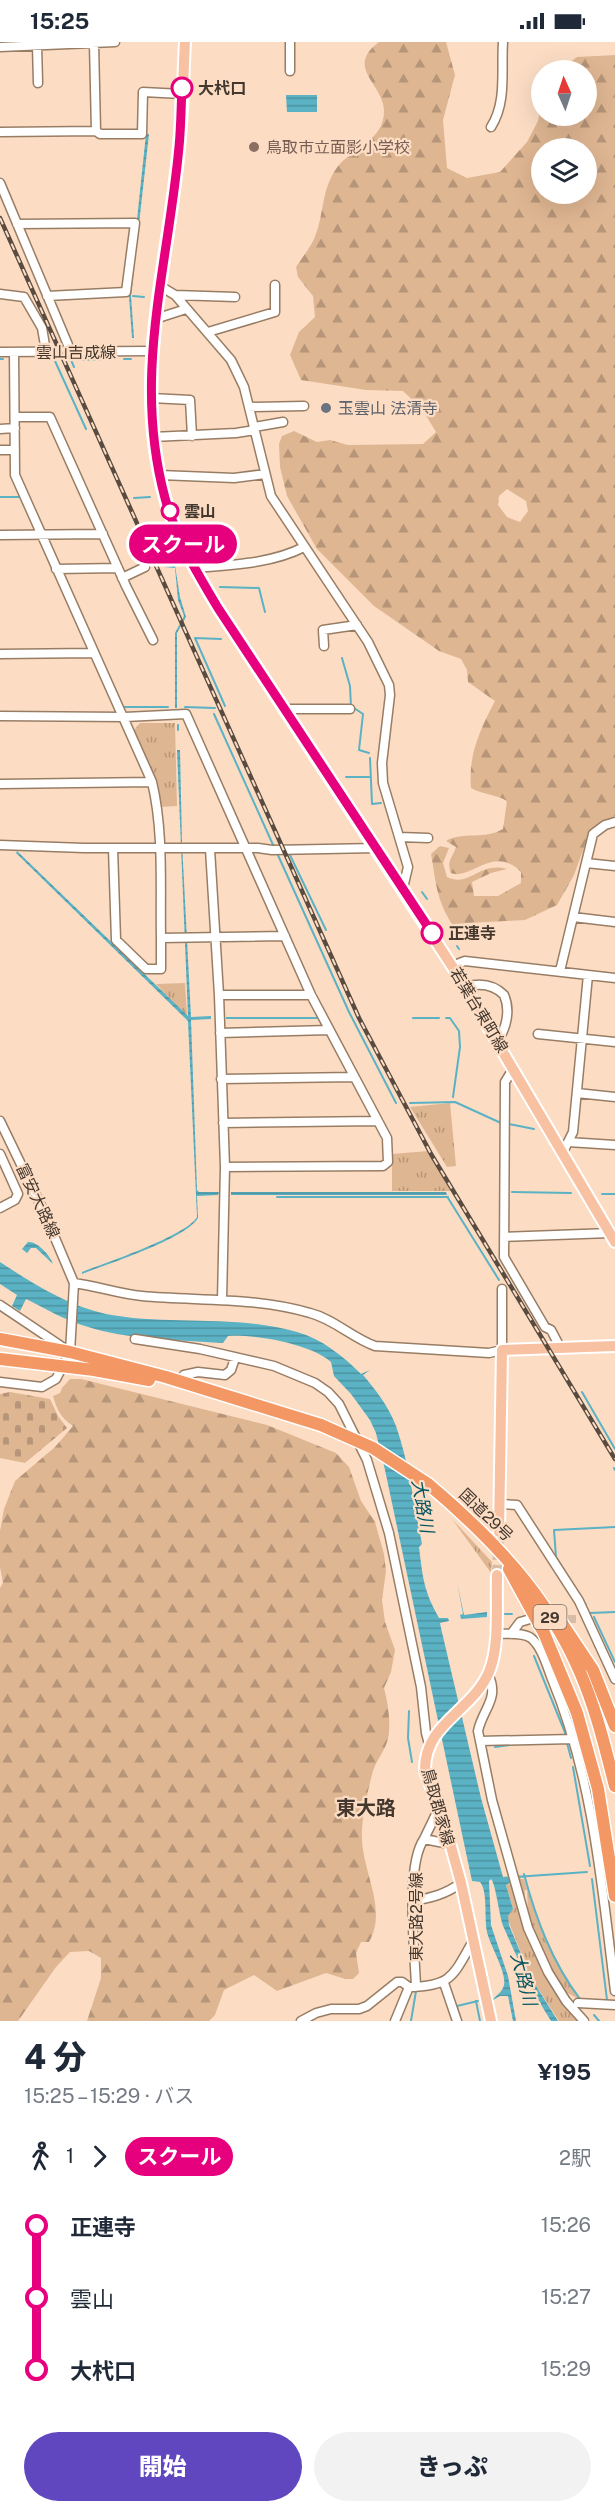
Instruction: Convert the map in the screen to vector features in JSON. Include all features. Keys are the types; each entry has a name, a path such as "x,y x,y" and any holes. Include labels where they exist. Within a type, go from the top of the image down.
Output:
{"highway":[{"name":"国道29号","path":"0,1339 70,1352 166,1377 321,1425 373,1448 428,1484 466,1517 508,1560 546,1610 579,1670 601,1731 615,1786"},
{"name":"国道29号","path":"0,1359 64,1366 212,1391"},
{"path":"508,1560 539,1591 593,1670 615,1726"},
{"path":"508,1560 511,1575 539,1624 567,1685 591,1760 615,1891"}],"main road":[{"name":"若葉台東町線","path":"184,42 179,147 155,319 151,398 153,437 160,475 175,526 194,568 218,608 453,966 612,1238"},
{"path":"499,1532 502,1350 615,1346"},
{"name":"鳥取郡家線","path":"491,2021 461,1883 425,1771 426,1753 438,1730 468,1702 488,1674 495,1634 497,1575"}],"street":[{"path":"0,47 26,44 115,42"},
{"path":"290,42 290,71"},
{"path":"491,127 500,110 502,98 502,42"},
{"path":"94,44 96,131"},
{"path":"37,45 38,84"},
{"path":"0,132 96,131 100,134 142,134 143,92 182,94"},
{"path":"0,183 71,352"},
{"path":"17,224 135,223 126,292 47,296"},
{"path":"208,332 275,312 275,285"},
{"path":"160,286 175,295 231,360 244,387 274,502 357,625 379,663 389,686 390,695 382,763 383,783 408,867 403,888"},
{"path":"0,294 24,297 42,328 46,351"},
{"path":"175,295 235,297"},
{"path":"155,319 186,309"},
{"name":"雲山吉成線","path":"0,352 152,351"},
{"path":"14,352 15,476 125,717 152,782 156,799 160,849 161,969 146,969 116,940 113,848"},
{"path":"151,398 190,400 192,436"},
{"path":"249,407 304,406"},
{"path":"15,417 50,417 122,578 153,640"},
{"path":"153,437 192,436 283,422"},
{"path":"0,429 15,428"},
{"path":"0,450 15,450"},
{"path":"160,475 246,478 266,474"},
{"path":"0,535 103,534"},
{"path":"194,568 264,560 292,553 304,547"},
{"path":"122,578 145,567"},
{"path":"56,569 118,568"},
{"path":"324,646 322,630 357,625"},
{"path":"0,654 94,653"},
{"path":"285,709 350,709"},
{"path":"0,716 125,717 186,714 311,995 387,1138 388,1162 383,1166 225,1167"},
{"path":"0,784 152,782"},
{"path":"560,971 594,834 605,825 615,822"},
{"path":"399,837 428,838"},
{"path":"0,845 160,849 377,848"},
{"path":"210,849 219,996 225,1167 222,1300"},
{"path":"586,863 615,866"},
{"path":"573,917 615,922"},
{"path":"161,938 285,936"},
{"path":"453,966 465,961 615,978"},
{"path":"562,1154 573,1132 588,975"},
{"path":"465,987 479,984 494,988 504,995 505,1030 497,1042"},
{"path":"219,996 311,995"},
{"path":"220,1033 328,1030"},
{"path":"538,1034 615,1042"},
{"path":"513,1069 505,1083 504,1257 545,1327 551,1330 560,1347"},
{"path":"221,1079 354,1077"},
{"path":"577,1093 615,1097"},
{"name":"富安大路線","path":"0,1121 44,1212 74,1283"},
{"path":"223,1123 378,1121"},
{"path":"568,1142 615,1145"},
{"path":"0,1154 18,1194 15,1200 0,1208"},
{"path":"504,1237 612,1238"},
{"path":"0,1382 42,1388 56,1380 70,1352 74,1283 140,1296 267,1304 312,1313 375,1346 489,1353 502,1350 502,1289"},
{"path":"0,1305 70,1352"},
{"path":"135,1339 200,1349 274,1366 315,1383 339,1404 367,1460 389,1533 421,1687 429,1744"},
{"path":"184,1375 198,1372 225,1375 231,1370 235,1358"},
{"path":"500,1504 517,1505 522,1511 527,1523 557,1565 615,1679"},
{"path":"511,1634 520,1622 527,1620"},
{"path":"495,1634 527,1636 536,1644 559,1696 573,1739 597,1850 615,1991"},
{"path":"488,1674 494,1688 478,1731 492,1800 528,1928 548,1972 566,2001 584,2021"},
{"path":"480,1741 573,1739"},
{"name":"東大路2号線","path":"412,1987 414,1877 418,1849 438,1810"},
{"path":"424,1839 449,1844"},
{"path":"414,1901 432,1898 461,1883"},
{"path":"302,2021 316,2013 331,2009 359,2009 397,1982 412,1987 444,1983 458,1969 473,1941"},
{"path":"444,1983 457,2021"},
{"path":"395,2021 412,1987"},
{"path":"578,2003 615,2005"}],"green space":[{"path":"379,42 446,42 455,75 443,120 447,168 467,178 500,172 527,142 535,126 597,126 597,60 573,60 577,57 615,55 615,816 598,824 590,831 574,875 557,905 525,920 452,924 440,898 431,854 440,846 449,848 443,863 447,877 455,879 469,877 489,868 507,869 491,873 472,882 474,896 498,896 521,883 521,872 511,864 501,861 459,874 451,873 450,862 456,847 446,841 460,836 489,834 503,829 507,801 471,788 473,754 495,701 468,682 467,670 461,659 439,651 374,606 317,549 287,496 280,467 279,444 282,436 294,431 317,442 330,440 348,445 423,444 436,432 422,409 403,391 366,390 301,380 290,355 299,332 315,317 313,296 298,277 296,267 314,239 331,177 342,161 373,137 383,121 382,101 368,76 365,60 369,51","holes":["507,489 526,501 528,511 520,522 507,517 498,505 499,496"]},
{"path":"140,723 175,723 177,806 160,807 157,782 134,730"},
{"path":"185,983 187,1016 156,984"},
{"path":"450,1103 456,1166 447,1167 410,1107"},
{"path":"428,1151 451,1191 392,1191 392,1154"},
{"path":"70,1379 81,1379 267,1425 336,1453 349,1467 361,1501 375,1522 386,1571 382,1600 385,1622 395,1650 391,1672 384,1688 389,1715 388,1736 386,1746 373,1771 363,1816 362,1844 376,1915 369,1942 361,1942 356,1953 359,1973 353,1979 326,1973 277,1991 254,1975 224,1990 215,2015 209,2021 87,2021 101,1978 101,1958 89,1951 70,1952 56,1967 18,2021 0,2021 0,1588 3,1583 0,1567 0,1531 4,1509 15,1481 55,1447 73,1426 60,1413 53,1396 60,1393"},
{"path":"10,1392 50,1399 67,1428 25,1463 0,1458 0,1394"},
{"path":"452,1519 492,1562 491,1573"},
{"path":"520,1875 521,1879 524,1879 555,1958 582,2001 566,1992 546,1961 528,1915 527,1890 525,1890 524,1907 516,1877"},
{"path":"513,1882 532,1945 581,2021 559,2021 531,1978 508,1920 513,1909 506,1885"}],"water":[{"path":"286,95 317,95 317,112 287,112"},
{"path":"146,134 149,134 131,296 134,338 132,338 129,296"},
{"path":"174,559 180,597 186,617 177,633 177,708 175,708 175,633 184,616 178,600 175,568 164,567 175,566"},
{"path":"177,750 180,750 182,843 191,1017 211,1016 211,1019 191,1020 197,1190 199,1192 219,1192 218,1195 197,1196 198,1218 191,1226 178,1234 145,1250 82,1274 82,1272 162,1240 178,1232 197,1217 188,1021 16,853 17,851 188,1016"},
{"path":"226,1017 317,1017 317,1019 226,1019"},
{"path":"231,1192 446,1192 447,1195 231,1195"},
{"path":"28,1242 43,1249 53,1264 36,1248 31,1248 27,1253 22,1249"},
{"path":"0,1262 51,1293 92,1310 129,1317 250,1323 274,1327 315,1339 361,1374 370,1370 363,1375 390,1412 404,1455 422,1544 419,1547 427,1592 439,1618 448,1618 449,1621 440,1623 481,1798 503,1877 512,1876 513,1881 506,1885 513,1909 508,1916 509,1925 531,1978 558,2021 551,2021 520,1964 502,1923 491,1879 489,1881 491,1925 508,1976 516,2021 513,2021 508,1996 500,1996 490,2002 503,1988 503,1973 487,1932 482,1886 480,1882 472,1881 376,1433 370,1420 351,1394 334,1376 331,1362 296,1345 252,1337 228,1336 223,1343 153,1339 101,1331 62,1317 26,1299 20,1311 12,1306 17,1295 0,1284"},
{"path":"457,1582 464,1615 487,1612 487,1617 461,1619 460,1615 463,1614"}],"waterway":[{"path":"133,296 144,297"},
{"path":"74,367 71,360 113,359"},
{"path":"124,359 131,359"},
{"path":"55,361 86,429"},
{"path":"0,497 20,497"},
{"path":"134,498 150,497"},
{"path":"220,587 259,588 265,612"},
{"path":"221,639 195,638 225,706"},
{"path":"342,658 350,686 351,707"},
{"path":"124,707 168,707"},
{"path":"185,707 215,708"},
{"path":"354,708 363,714 359,750 369,753"},
{"path":"214,714 274,847"},
{"path":"178,725 178,730"},
{"path":"370,758 372,804 381,803"},
{"path":"346,777 369,777"},
{"path":"277,853 349,1012 396,1103"},
{"path":"289,853 326,930"},
{"path":"422,892 427,899"},
{"path":"413,1018 439,1018"},
{"path":"446,1018 450,1018 459,1031 460,1047 453,1097"},
{"path":"410,1103 455,1102 501,1123"},
{"path":"509,1124 534,1129"},
{"path":"512,1192 571,1193"},
{"path":"602,1194 615,1194"},
{"path":"277,1197 448,1197"},
{"path":"448,1198 499,1280"},
{"path":"582,1392 615,1449"},
{"path":"586,1605 556,1557 554,1530 615,1527"},
{"path":"590,1613 615,1612"},
{"path":"505,1614 512,1614"},
{"path":"594,1617 615,1662"},
{"path":"534,1656 566,1735"},
{"path":"409,1711 408,1738 412,1762"},
{"path":"567,1743 571,1758"},
{"path":"495,1747 517,1744"},
{"path":"573,1767 590,1866"},
{"path":"515,1877 587,1872"},
{"path":"524,1874 553,1955 580,1999 589,2000"},
{"path":"592,1879 607,2000"},
{"path":"411,2021 416,1991"},
{"path":"476,2001 480,2021"},
{"path":"458,2012 457,2006 478,2001"},
{"path":"594,2015 599,2021"}],"tunnel":[{"path":"497,1575 499,1532"},
{"path":"556,1619 579,1619"}],"railway":[{"path":"0,218 359,1018 431,1154 615,1459"}],"bus line":[{"name":"スクール","path":"182,88 179,147 153,334 150,376 153,437 166,500 194,568 218,608 432,933"}],"place":[{"name":"大杙口","path":"182,88"},
{"name":"鳥取市立面影小学校","path":"254,147"},
{"name":"玉雲山 法清寺","path":"326,408"},
{"name":"雲山","path":"170,511"},
{"name":"正連寺","path":"432,933"}],"district":[{"name":"東大路","path":"366,1808"}],"water label":[{"name":"大路川","path":"423,1506"},
{"name":"大路川","path":"524,1979"}]}
